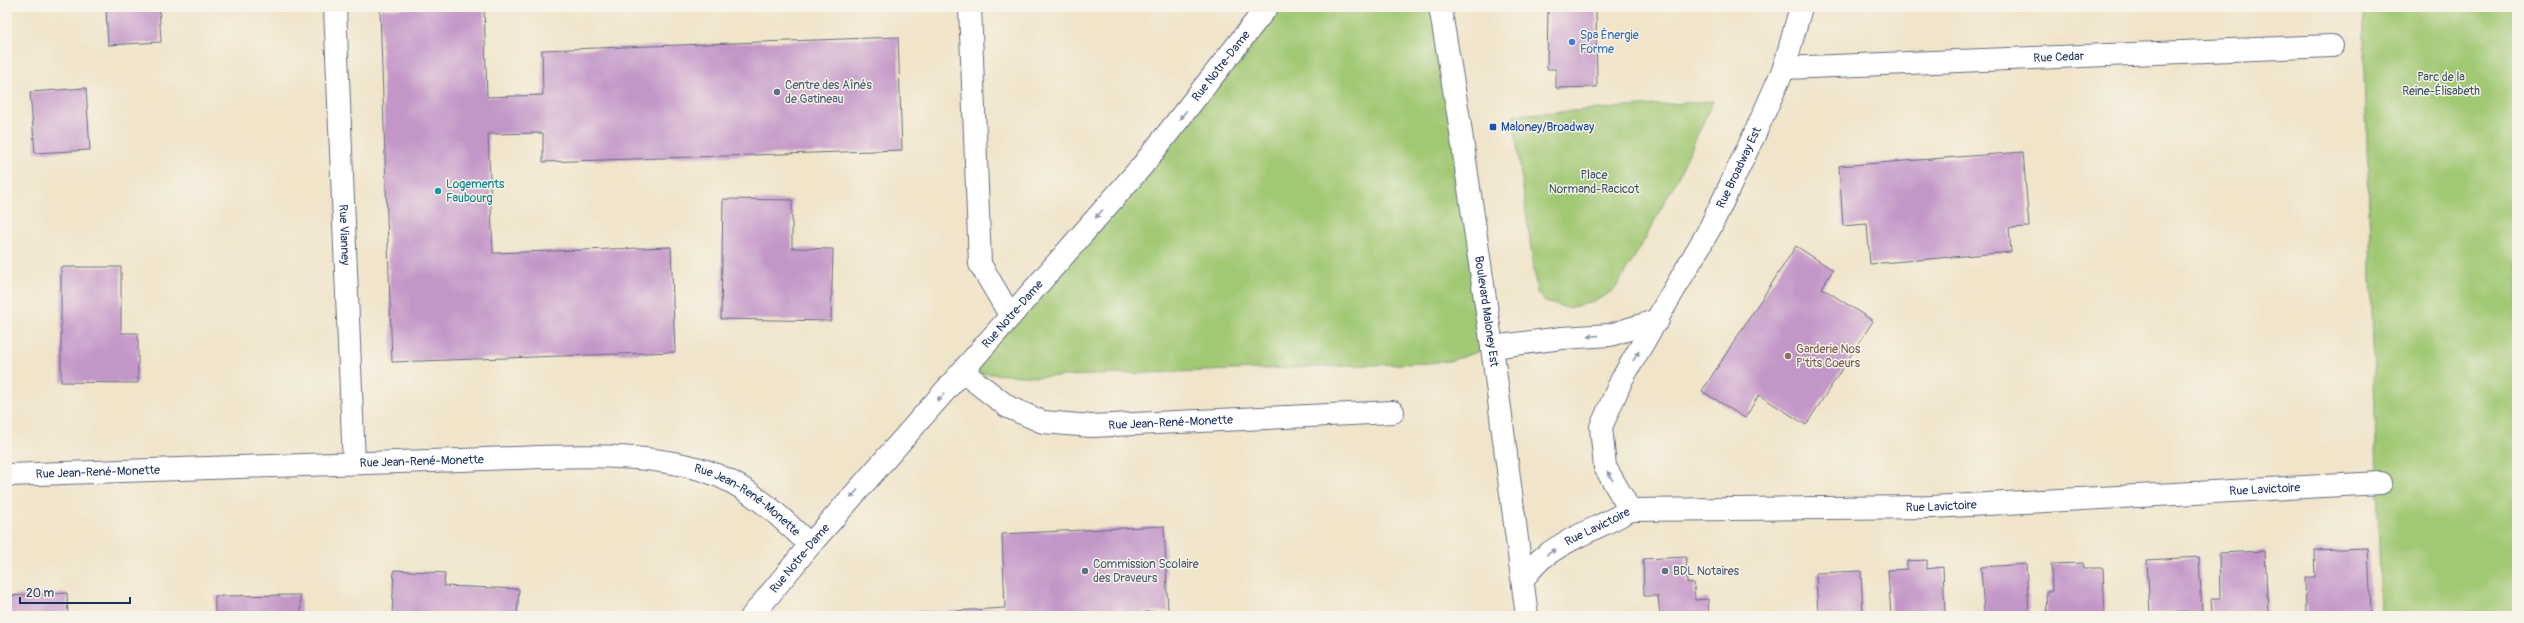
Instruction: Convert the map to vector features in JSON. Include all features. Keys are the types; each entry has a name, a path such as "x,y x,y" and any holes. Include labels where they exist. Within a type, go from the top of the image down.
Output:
{"street":[{"name":"Rue Vianney","path":"335,7 354,463"},
{"path":"970,7 980,264 1010,315"},
{"name":"Rue Notre-Dame","path":"752,616 810,545 963,372 1010,315 1151,155 1267,7"},
{"name":"Boulevard Maloney Est","path":"1440,7 1492,347 1527,616"},
{"name":"Rue Broadway Est","path":"1630,510 1605,468 1601,427 1622,379 1658,320 1709,230 1784,68 1801,7"},
{"name":"Rue Cedar","path":"1784,68 2332,46"},
{"path":"1492,347 1562,338 1610,335 1658,320"},
{"name":"Rue Jean-René-Monette","path":"963,372 1008,407 1043,422 1091,426 1393,412"},
{"name":"Rue Jean-René-Monette","path":"7,475 354,463 644,458 677,463 708,472 765,502 810,545"},
{"name":"Rue Lavictoire","path":"1523,579 1543,556 1569,540 1605,525 1630,510 1931,507 2381,482"}],"green space":[{"path":"1267,7 1440,7 1492,347 1450,361 1428,363 1036,377 963,372"},
{"name":"Parc de la Reine-Élisabeth","path":"2363,7 2517,7 2517,616 2381,616"},
{"name":"Place Normand-Racicot","path":"1713,101 1679,175 1639,250 1615,289 1594,302 1567,308 1545,302 1537,293 1513,115"}],"building":[{"path":"106,7 159,7 161,42 108,45"},
{"path":"484,7 487,97 543,95 542,50 898,37 902,150 543,162 543,133 488,134 493,253 671,247 675,352 392,362 380,9"},
{"name":"Spa Énergie Forme","path":"1548,7 1596,7 1597,87 1556,88 1556,69 1547,69"},
{"path":"86,88 90,150 35,153 30,92"},
{"path":"2023,152 2029,227 2009,228 2011,252 1870,264 1867,224 1843,226 1839,166"},
{"path":"723,199 792,200 792,248 833,249 831,321 721,319"},
{"name":"Garderie Nos P'tits Coeurs","path":"1796,246 1833,270 1822,288 1873,321 1806,425 1759,395 1745,418 1702,391"},
{"path":"61,267 121,267 121,333 138,333 138,383 61,382"},
{"name":"Commission Scolaire des Draveurs","path":"1164,526 1168,611 1145,612 1145,616 868,616 1005,608 1002,534"},
{"path":"2368,548 2371,613 2353,614 2353,616 2306,616 2305,577 2315,577 2314,550"},
{"path":"2265,551 2268,615 2212,616 2211,599 2220,599 2219,553"},
{"name":"BDL Notaires","path":"1686,557 1687,583 1694,583 1695,600 1708,599 1709,616 1660,616 1658,596 1644,596 1643,559"},
{"path":"2199,557 2202,611 2150,614 2147,560"},
{"path":"1927,560 1927,569 1943,567 1945,616 1891,616 1888,570 1907,569 1907,561"},
{"path":"2083,563 2084,568 2103,568 2105,616 2047,616 2046,591 2052,591 2051,564"},
{"path":"2026,564 2029,612 2012,612 2012,616 1984,614 1981,567"},
{"path":"394,570 445,573 444,586 519,589 517,616 392,616"},
{"path":"1861,571 1863,616 1818,616 1816,573"},
{"path":"67,593 68,616 7,616 7,596"},
{"path":"300,595 301,616 215,616 215,596"}],"place":[{"name":"Spa Énergie Forme","path":"1572,42"},
{"name":"Centre des Aînés de Gatineau","path":"777,92"},
{"name":"Maloney/Broadway","path":"1493,127"},
{"name":"Logements Faubourg","path":"438,191"},
{"name":"Garderie Nos P'tits Coeurs","path":"1788,356"},
{"name":"Commission Scolaire des Draveurs","path":"1085,571"},
{"name":"BDL Notaires","path":"1665,571"}]}
